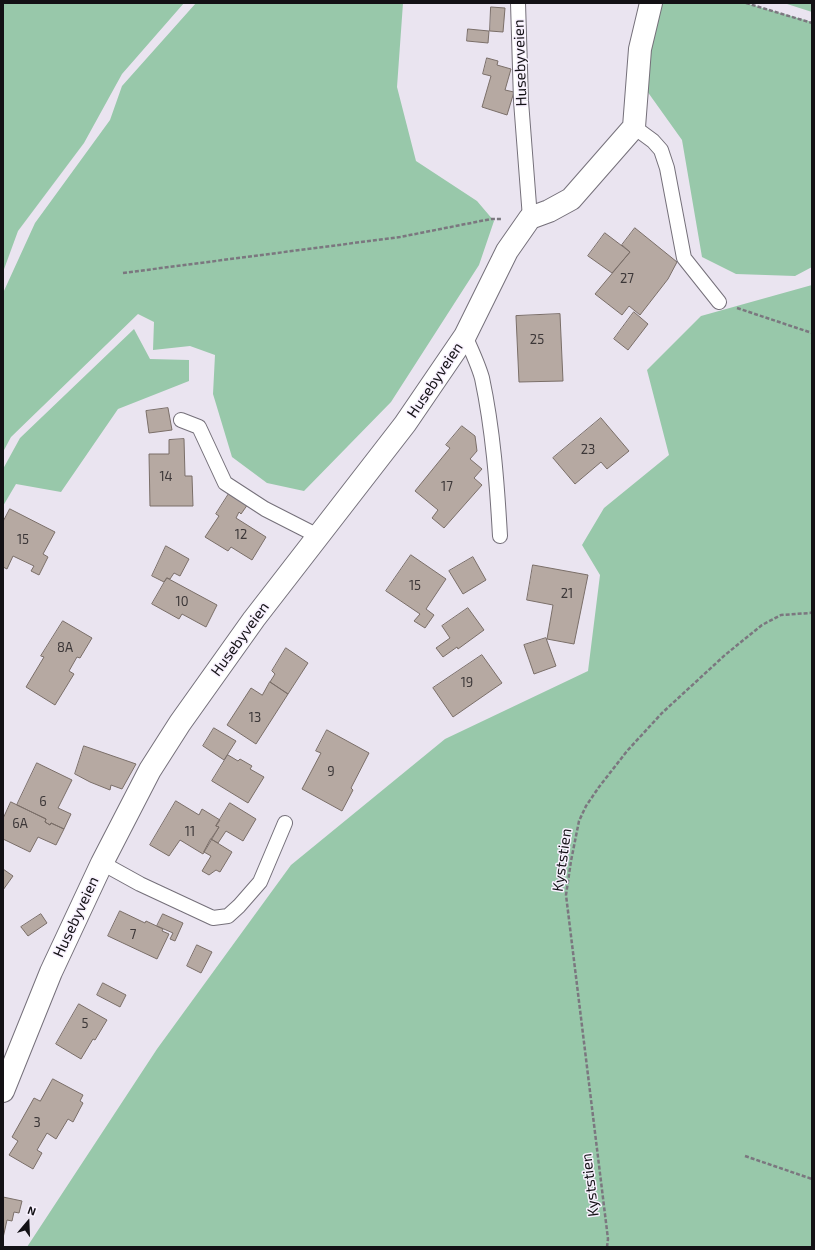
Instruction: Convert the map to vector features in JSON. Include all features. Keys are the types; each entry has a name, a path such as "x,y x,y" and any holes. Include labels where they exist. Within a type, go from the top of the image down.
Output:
{"street":[{"path":"530,218 549,211 571,199 634,127 640,49 651,3"},
{"name":"Husebyveien","path":"3,1091 51,972 102,862 150,770 180,723 254,619 405,424 465,336 506,251 530,218"}],"lane":[{"name":"Husebyveien","path":"518,3 521,101 530,218"},
{"path":"634,127 653,141 661,150 667,168 684,258 719,302"},
{"path":"465,336 481,377 491,435 497,488 500,536"},
{"path":"181,420 199,428 225,483 265,509 318,536"},
{"path":"102,862 140,884 213,918 228,916 240,906 260,882 285,824"}],"path":[{"path":"746,3 812,23"},
{"path":"124,273 400,237 491,219 530,218"},
{"path":"719,302 812,333"},
{"name":"Kyststien","path":"607,1247 608,1238 566,895 579,822 586,806 627,751 662,713 725,655 762,625 781,615 812,612"},
{"path":"745,1156 812,1179"}],"green space":[{"path":"3,3 184,3 122,74 84,143 18,231 3,272"},
{"path":"196,3 403,3 397,87 416,161 477,201 494,221 479,265 391,402 304,491 267,483 232,457 213,394 215,355 190,346 153,350 154,322 138,314 11,437 3,452 3,293 35,223 110,120 122,86"},
{"path":"639,3 745,3 812,22 812,267 795,276 736,274 702,257 682,140 647,91"},
{"path":"784,3 812,3 812,12"},
{"path":"812,285 812,1247 27,1247 157,1049 291,865 445,739 588,671 600,575 582,545 604,508 669,455 647,370 701,316"},
{"path":"134,329 150,359 189,360 189,381 118,409 61,492 16,484 3,506 3,469 20,438"}],"building":[{"path":"491,7 505,8 503,32 490,31"},
{"path":"468,29 489,31 488,43 467,41"},
{"path":"487,58 498,61 497,65 511,69 505,90 514,92 507,115 482,107 491,76 483,74"},
{"path":"635,228 677,262 668,279 640,315 629,306 622,315 595,294 630,252 622,245"},
{"path":"605,233 630,252 612,273 588,256"},
{"path":"634,312 648,324 628,350 614,339"},
{"path":"560,314 563,381 519,382 516,316"},
{"path":"168,408 172,430 149,433 146,411"},
{"path":"601,418 629,451 607,469 601,462 575,484 553,458"},
{"path":"462,426 475,436 477,451 470,459 482,469 474,478 482,485 444,528 432,518 438,510 415,491 450,448 446,445"},
{"path":"184,439 185,476 192,476 193,506 150,506 149,454 169,454 169,440"},
{"path":"230,492 248,504 241,514 239,512 236,518 266,537 252,560 231,547 228,551 205,537 219,516 216,514"},
{"path":"10,509 55,532 43,554 48,557 39,575 31,571 34,566 13,556 7,569 3,567 3,522"},
{"path":"166,546 189,559 180,576 174,573 170,579 167,578 164,582 152,576"},
{"path":"411,555 446,579 426,609 434,615 425,628 414,621 420,614 386,591"},
{"path":"473,557 486,580 463,594 449,571"},
{"path":"533,565 588,575 574,644 547,639 553,605 527,600"},
{"path":"167,578 217,605 206,627 182,614 179,619 152,604"},
{"path":"468,608 484,630 458,649 457,647 443,657 436,648 450,638 442,626"},
{"path":"63,621 92,638 80,658 77,657 69,671 74,674 55,705 26,687 44,657 41,656"},
{"path":"546,638 556,666 534,674 524,645"},
{"path":"286,648 308,663 288,694 270,682 275,674 272,671"},
{"path":"482,655 502,683 453,717 433,688"},
{"path":"270,682 288,694 256,744 227,725 251,688 262,695"},
{"path":"214,728 236,741 224,760 203,746"},
{"path":"327,730 369,753 351,788 353,790 342,811 302,789 321,753 316,751"},
{"path":"84,746 136,764 122,789 111,785 110,790 75,774"},
{"path":"228,755 238,761 240,759 252,766 250,769 264,777 248,803 212,781"},
{"path":"37,763 72,780 58,808 71,814 64,829 51,823 50,825 45,822 46,819 17,805"},
{"path":"176,801 199,815 202,809 220,820 216,826 219,827 203,854 180,840 169,856 150,845"},
{"path":"11,802 46,819 45,822 50,825 51,823 64,829 56,845 38,837 30,852 3,839 3,819"},
{"path":"230,803 256,819 243,841 226,831 218,843 211,839 219,827 216,826"},
{"path":"211,839 232,852 220,872 216,870 209,875 202,871 211,856 204,852"},
{"path":"3,869 13,876 3,890"},
{"path":"120,911 145,923 146,921 163,929 162,931 169,934 157,959 108,936"},
{"path":"41,914 47,923 28,936 21,927"},
{"path":"163,914 183,923 175,941 170,939 173,933 157,926"},
{"path":"197,945 212,952 201,973 187,966"},
{"path":"103,983 126,995 120,1007 97,995"},
{"path":"79,1004 107,1020 81,1059 56,1044"},
{"path":"53,1079 83,1095 80,1101 83,1103 73,1122 68,1119 56,1139 47,1133 37,1150 42,1153 33,1169 9,1155 18,1141 12,1137 34,1098 40,1101"},
{"path":"3,1197 22,1201 19,1213 14,1212 12,1221 7,1220 3,1238"}]}
